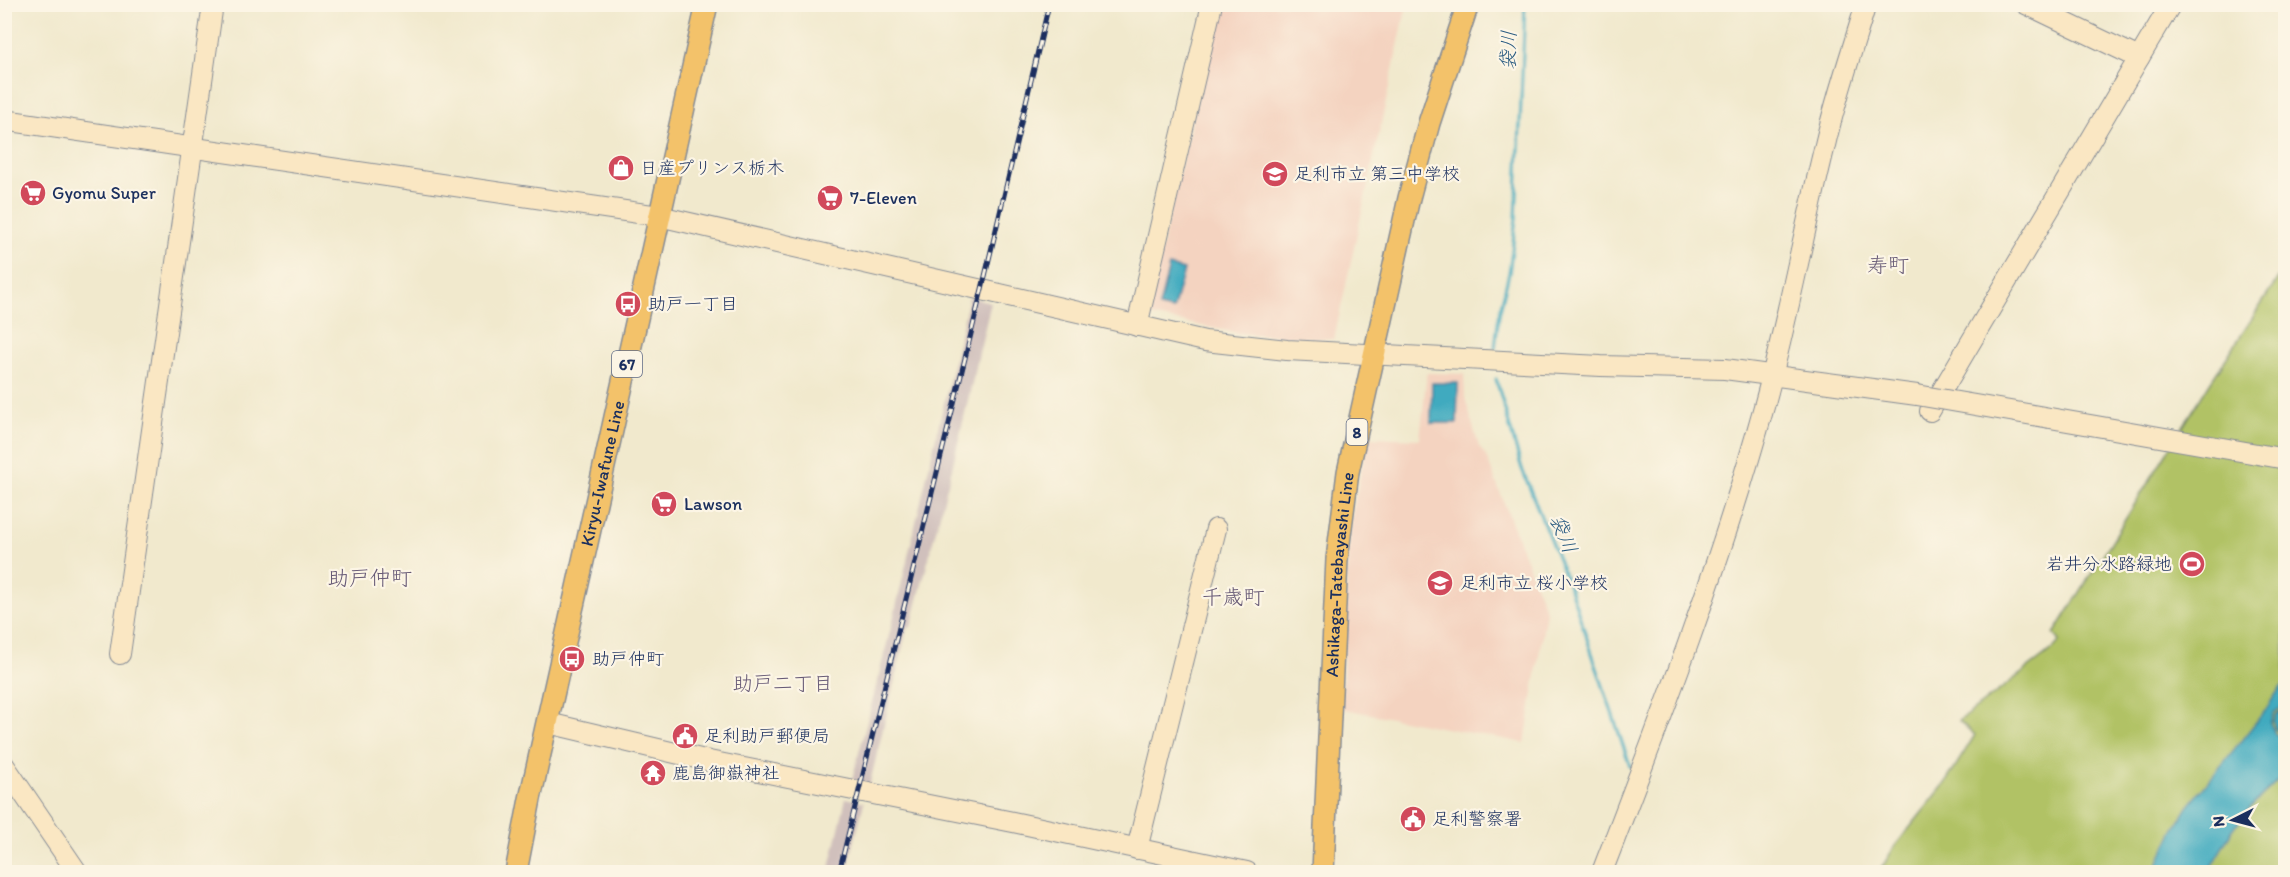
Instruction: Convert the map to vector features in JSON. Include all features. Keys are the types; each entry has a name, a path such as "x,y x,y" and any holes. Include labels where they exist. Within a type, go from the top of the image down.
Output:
{"main road":[{"name":"Kiryu-Iwafune Line","path":"516,873 517,856 707,4"},
{"name":"Ashikaga-Tatebayashi Line","path":"1323,873 1337,559 1348,472 1415,175 1438,94 1468,4"}],"street":[{"path":"120,654 213,4"},
{"path":"1137,326 1212,4"},
{"path":"1602,873 1702,605 1772,375 1824,145 1866,4"},
{"path":"2026,4 2139,58"},
{"path":"1930,411 2171,4"},
{"path":"4,120 659,216 1205,341 1252,347 1480,360 1642,368 1725,369 1917,395 2286,459"},
{"path":"1137,849 1216,529"},
{"path":"548,723 709,760 1247,873"},
{"path":"4,765 77,873"}],"shaded area":[{"name":"足利市立 第三中学校","path":"1219,5 1407,5 1334,339 1238,333 1146,315"},
{"path":"969,297 991,302 953,464 911,627 907,629 869,787 851,784 893,620"},
{"name":"足利市立 桜小学校","path":"1427,373 1464,374 1465,398 1479,447 1486,456 1546,611 1525,743 1344,709 1342,706 1348,555 1352,516 1368,437 1420,439"},
{"path":"846,798 864,802 847,872 829,872"}],"green space":[{"name":"岩井分水路緑地","path":"2285,268 2285,872 1879,872 1895,846 1944,785 1975,735 1959,721 2052,650 2060,641 2054,634 2210,383"}],"water":[{"path":"1169,266 1184,270 1173,310 1159,307"},
{"path":"1432,383 1458,383 1457,423 1431,423"},
{"path":"2285,684 2285,708 2274,712 2270,723 2275,734 2285,738 2285,773 2246,812 2208,872 2154,872 2188,807"},
{"path":"2285,711 2284,734 2275,729 2273,721 2276,714"}],"waterway":[{"name":"袋川","path":"1495,348 1516,219 1525,4"},
{"name":"袋川","path":"1496,379 1522,469 1572,594 1630,766"}],"railway":[{"path":"839,872 982,289 1049,4"}],"place":[{"name":"日産プリンス栃木","path":"621,168"},
{"name":"足利市立 第三中学校","path":"1275,174"},
{"name":"Gyomu Super","path":"33,193"},
{"name":"7-Eleven","path":"830,198"},
{"name":"助戸一丁目","path":"628,304"},
{"name":"Lawson","path":"664,504"},
{"name":"岩井分水路緑地","path":"2192,564"},
{"name":"足利市立 桜小学校","path":"1440,583"},
{"name":"助戸仲町","path":"572,659"},
{"name":"足利助戸郵便局","path":"685,736"},
{"name":"鹿島御嶽神社","path":"653,773"},
{"name":"足利警察署","path":"1413,819"}],"district":[{"name":"寿町","path":"1888,264"},
{"name":"助戸仲町","path":"370,577"},
{"name":"千歳町","path":"1233,596"},
{"name":"助戸二丁目","path":"783,683"}]}
